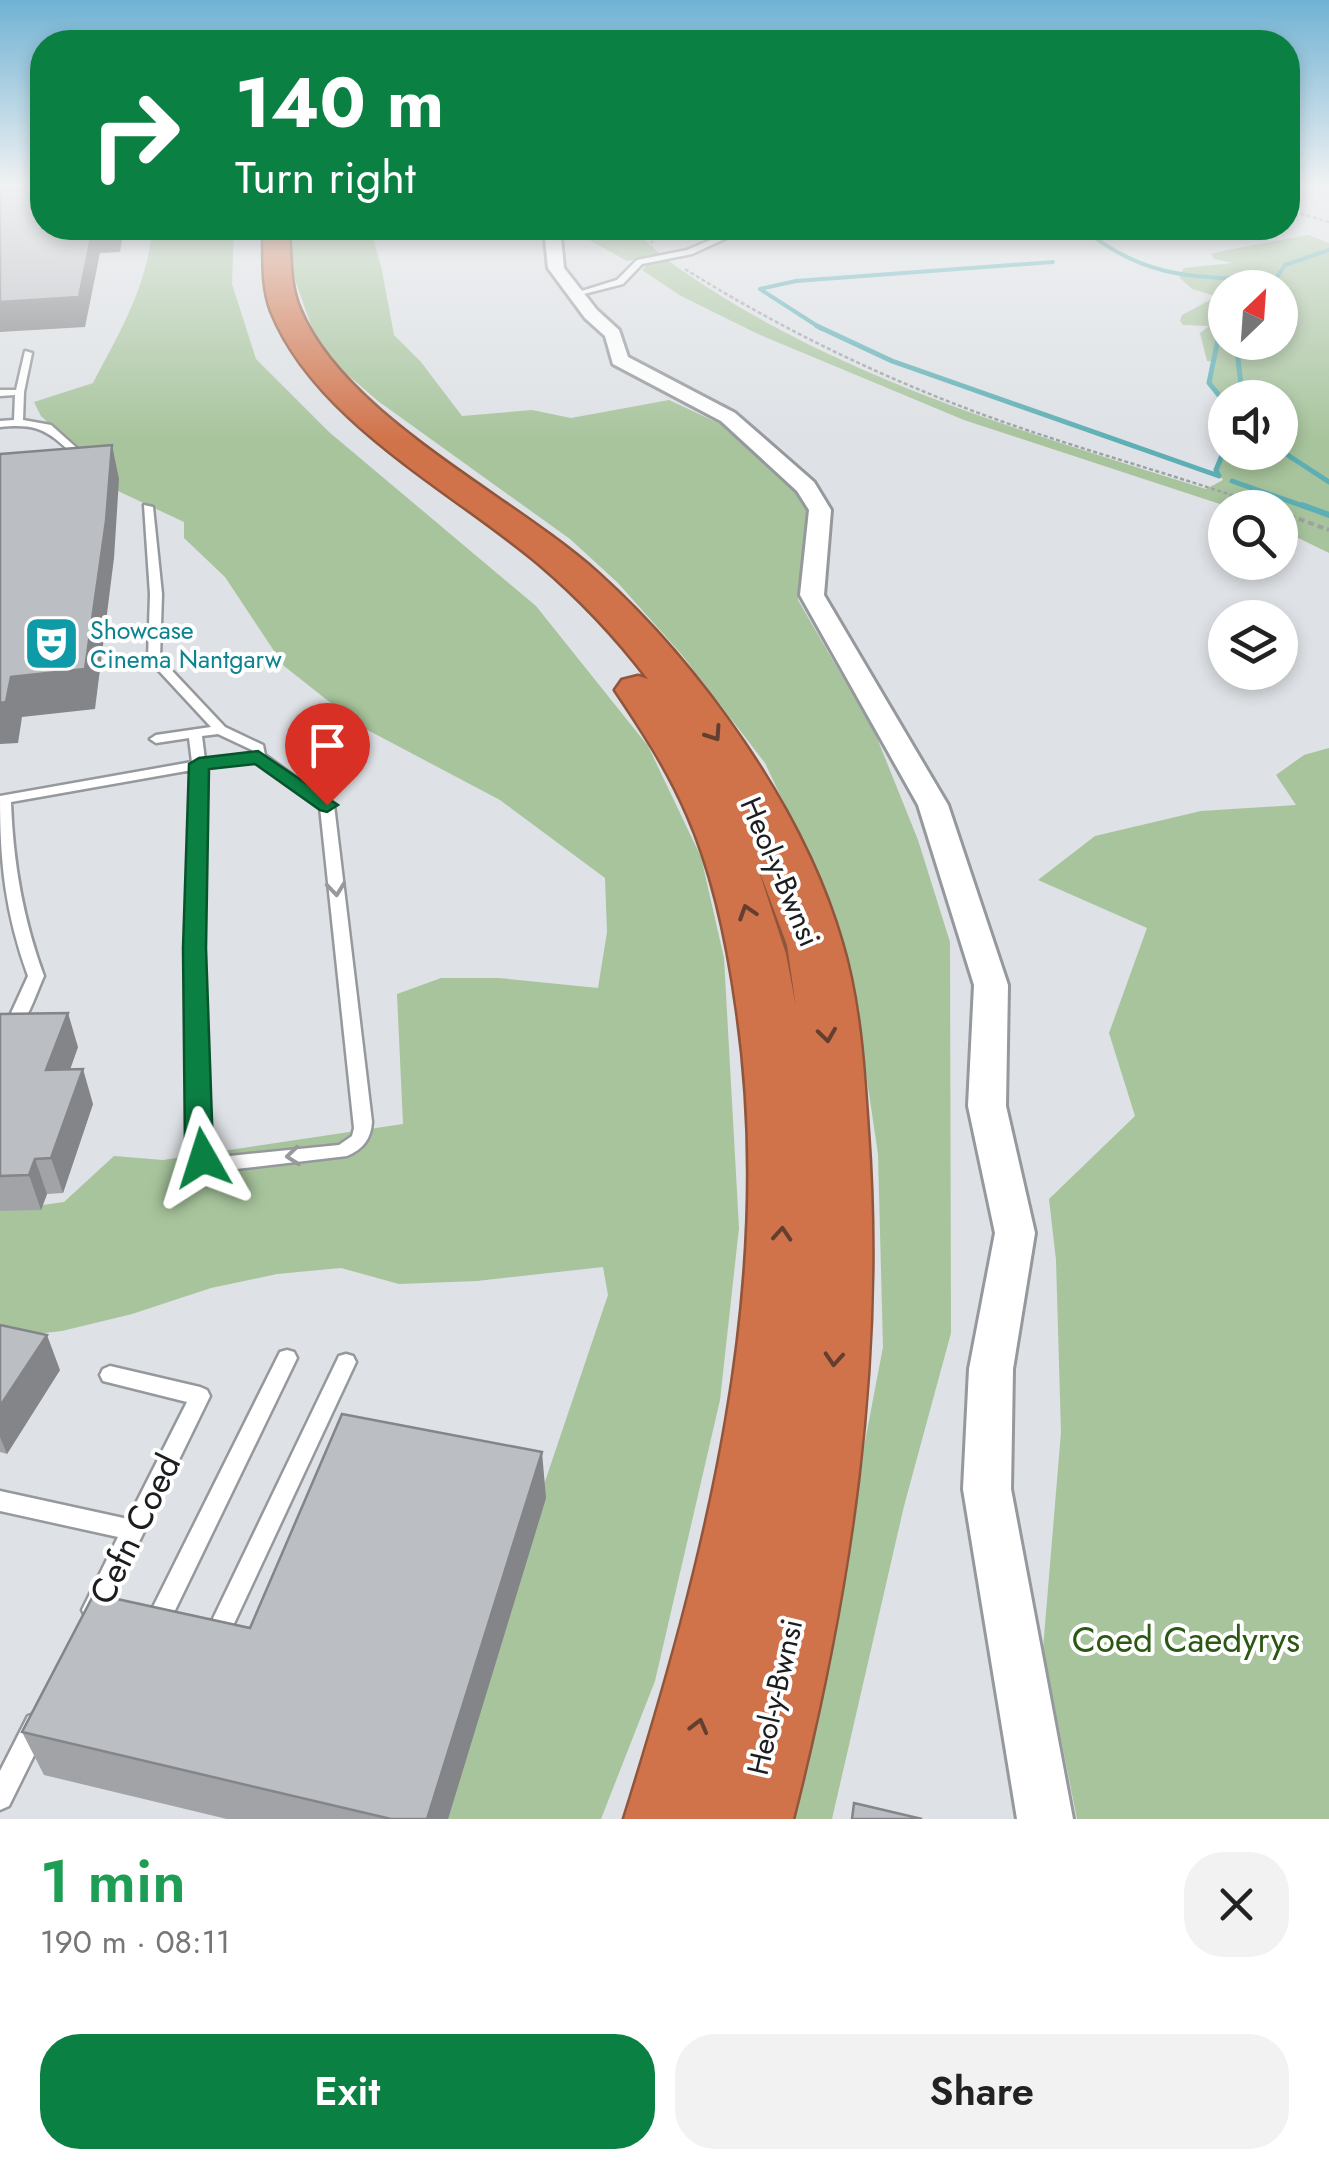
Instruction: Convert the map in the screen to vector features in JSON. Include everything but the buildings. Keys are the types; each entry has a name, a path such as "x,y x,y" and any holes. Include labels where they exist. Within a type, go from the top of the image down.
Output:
{"highway":[{"name":"Heol-y-Bwnsi","path":"252,271 259,320 280,359 314,396 365,442 492,540 553,593 615,658 676,744 720,831 754,934 776,1043 785,1187 773,1361 753,1498 700,1725 671,1819"},
{"name":"Heol-y-Bwnsi","path":"281,271 285,311 308,354 341,389 400,439 525,532 650,648 718,739 766,828 812,934 831,1058 840,1179 835,1361 813,1525 768,1744 746,1819"}],"street":[{"path":"558,271 612,334 620,360 728,418 806,487 820,510 812,595 934,805 991,984 987,1106 1015,1233 991,1370 987,1489 1044,1819"}],"lane":[{"path":"576,294 620,282 631,271"},
{"path":"18,422 28,353"},
{"path":"0,393 20,392"},
{"path":"0,424 18,422 48,427 68,448 90,462"},
{"path":"148,506 156,594 154,659 220,730 258,748 258,757"},
{"path":"156,740 220,730"},
{"path":"0,1038 14,1026 36,976 6,896 2,800 199,764 258,757 327,805 363,1122 363,1135 356,1146 341,1151 219,1164 203,1158 199,1150 194,948 199,764 195,734"},
{"path":"0,934 18,930"},
{"path":"287,1358 149,1621 218,1637 346,1362"},
{"name":"Cefn Coed","path":"97,1617 200,1396 110,1375"},
{"path":"0,1501 135,1531"},
{"path":"0,1797 52,1695"}],"path":[{"path":"690,271 786,330 896,380 1065,443 1213,490"},
{"path":"1298,519 1329,530"}],"green space":[{"path":"145,271 232,271 232,284 256,359 329,432 536,606 648,746 701,857 724,958 739,1228 720,1400 655,1681 601,1819 431,1819 608,1295 603,1267 477,1281 399,1284 341,1268 277,1274 211,1288 132,1314 62,1331 0,1338 0,1211 64,1202 114,1156 163,1160 403,1124 397,994 441,978 499,978 598,988 607,932 605,878 500,800 360,726 284,666 225,577 184,538 184,522 118,491 41,416 34,402 93,383"},
{"path":"292,271 382,271 394,335 421,362 462,416 532,410 571,418 669,400 729,428 793,488 806,507 809,559 799,581 798,600 875,733 918,840 950,942 951,1333 904,1506 832,1819 789,1819 811,1725 883,1347 878,1154 854,993 813,865 765,763 682,655 618,583 570,539 378,401 320,351"},
{"path":"643,271 684,271 791,336 926,396 1206,489 1223,480 1216,470 1298,470 1298,380 1210,380 1215,362 1207,361 1200,333 1208,327 1208,360 1298,360 1298,271 1329,271 1329,553 1298,538 1298,490 1208,490 1208,500 964,420 758,334 681,296"},
{"path":"1182,271 1208,271 1208,294 1192,289 1179,277"},
{"path":"1208,301 1208,326 1183,325 1182,315"},
{"name":"Coed Caedyrys","path":"1329,748 1329,1819 1077,1819 1043,1649 1061,1432 1056,1260 1049,1199 1135,1116 1109,1033 1147,928 1038,880 1095,836 1201,811 1296,805 1276,775 1304,755"}],"waterway":[{"path":"818,327 760,289 796,281 933,271"},
{"path":"1167,271 1208,277"},
{"path":"818,327 892,361 1219,476 1216,470"},
{"path":"818,327 822,329"},
{"path":"1210,380 1214,360"},
{"path":"1238,360 1240,380"},
{"path":"1298,462 1329,482"},
{"path":"1232,481 1309,508"},
{"path":"1302,505 1329,515"}],"place":[{"name":"Showcase Cinema Nantgarw","path":"51,644"}],"route":[{"path":"203,1158 199,1150 194,948 199,764 258,757 327,805"}]}
